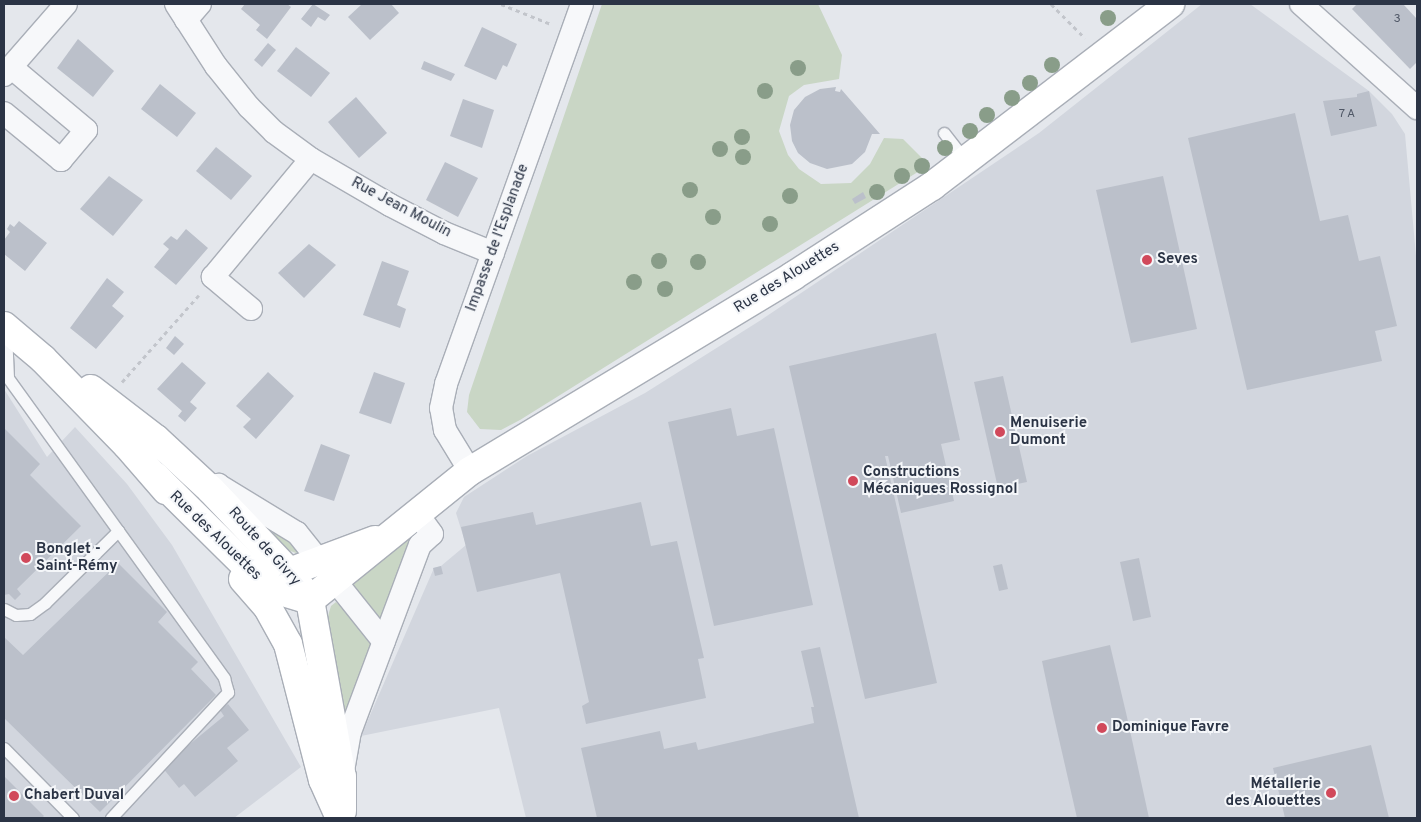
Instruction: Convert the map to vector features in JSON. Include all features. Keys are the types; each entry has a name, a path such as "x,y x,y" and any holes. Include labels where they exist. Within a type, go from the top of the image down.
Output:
{"street":[{"path":"4,112 61,160 86,130 7,71 66,4"},
{"name":"Impasse de l'Esplanade","path":"470,471 445,430 441,408 446,384 582,4"},
{"name":"Rue des Alouettes","path":"310,600 334,583 470,471 792,276 932,186 1170,4"},
{"path":"1301,4 1417,108"},
{"name":"Rue Jean Moulin","path":"187,9 216,66 249,107 274,132 311,159 390,205 444,233 493,253"},
{"path":"251,309 213,277 311,159"},
{"name":"Route de Givry","path":"5,327 43,359 155,476"},
{"name":"Route de Givry","path":"43,359 107,399 212,490 279,590 288,644 323,780 341,818"},
{"name":"Rue des Alouettes","path":"155,476 267,587 279,590 319,561 391,535"},
{"path":"212,490 218,485 297,533 334,583 384,642"},
{"path":"342,777 350,732 420,545 432,534 417,513"},
{"name":"Route de Givry","path":"279,590 310,600 342,777 341,818"}],"lane":[{"path":"944,133 966,161"},
{"path":"5,327 8,378 224,678 228,692 111,818"},
{"path":"4,609 16,615 30,614 118,531"},
{"path":"4,748 73,818"}],"path":[{"path":"502,4 572,34"},
{"path":"1051,4 1102,57"},
{"path":"107,399 178,322 213,277"}],"shaded area":[{"path":"1202,4 1250,4 1369,91 1392,114 1405,134 1417,267 1417,818 526,818 499,708 361,736 434,568 441,566 466,545 456,513 464,497 527,456 645,393 761,320 1039,133"},
{"path":"4,389 47,457 75,427 127,484 172,545 301,767 234,818 4,818"}],"green space":[{"path":"602,4 818,4 842,55 839,79 804,85 789,96 779,131 788,155 799,169 821,184 851,183 870,164 884,138 903,139 929,165 520,420 501,430 480,429 467,412 469,395"},
{"path":"227,497 304,550 296,553 279,547"},
{"path":"419,537 383,632 346,588 404,540"},
{"path":"336,602 378,645 346,738 327,619 331,606"}],"building":[{"path":"245,4 287,4 291,7 267,39 256,30 260,25 241,9"},
{"path":"313,4 330,15 325,21 318,17 311,27 301,19"},
{"path":"362,4 391,4 399,13 370,40 348,17"},
{"path":"1357,4 1403,4 1417,19 1417,62 1410,69 1352,9"},
{"path":"482,27 517,44 507,67 503,65 496,80 464,66"},
{"path":"78,39 114,71 93,97 57,68"},
{"path":"268,43 276,50 262,67 254,60"},
{"path":"296,47 330,73 311,97 277,71"},
{"path":"424,61 455,74 451,81 421,69"},
{"path":"160,84 196,113 177,137 141,109"},
{"path":"836,87 835,91 840,92 841,89 880,134 872,134 865,152 852,164 827,169 810,163 798,153 792,141 790,125 794,110 805,97 820,89"},
{"path":"1369,91 1377,126 1331,136 1323,101 1357,97 1357,94"},
{"path":"356,97 387,133 359,158 328,122"},
{"path":"463,99 494,110 482,148 450,136"},
{"path":"1295,113 1320,221 1348,215 1359,261 1380,256 1397,326 1375,331 1382,361 1247,390 1188,138"},
{"path":"216,147 252,176 231,200 196,171"},
{"path":"445,162 478,178 458,217 426,200"},
{"path":"109,176 143,200 113,236 80,209"},
{"name":"Seves","path":"1163,176 1197,329 1131,343 1096,190"},
{"path":"863,192 866,198 855,204 852,199"},
{"path":"19,221 47,243 25,271 4,254 4,240 10,232 7,229 10,224 14,227"},
{"path":"186,229 208,248 176,285 154,267 169,249 163,244 171,236 177,240"},
{"path":"309,244 336,265 304,298 278,273"},
{"path":"382,261 409,271 397,305 406,309 400,328 363,315"},
{"path":"107,278 124,292 112,306 124,316 96,349 70,328"},
{"name":"Constructions Mécaniques Rossignol","path":"936,333 960,440 941,444 954,501 901,513 888,456 885,456 937,683 865,699 789,366"},
{"path":"175,336 184,344 174,355 166,348"},
{"path":"182,362 206,383 190,402 197,408 185,422 178,416 182,411 157,389"},
{"path":"268,372 294,396 256,439 243,427 251,419 236,406"},
{"path":"374,372 405,383 391,424 359,413"},
{"name":"Menuiserie Dumont","path":"1003,376 1027,482 998,488 974,382"},
{"path":"731,408 737,436 774,428 813,605 714,626 668,422"},
{"name":"Bonglet - Saint-Rémy","path":"4,428 40,464 30,475 81,526 17,589 21,594 15,600 9,594 4,595"},
{"path":"321,444 350,455 334,501 304,491"},
{"path":"641,502 651,546 677,541 704,658 698,659 706,698 586,724 582,706 589,702 560,573 477,592 461,527 533,512 536,525"},
{"path":"1139,558 1151,617 1133,621 1120,562"},
{"path":"118,563 167,612 158,622 198,662 191,669 216,695 100,812 4,718 4,637 23,655"},
{"path":"1002,564 1008,589 999,591 993,566"},
{"path":"441,566 443,574 435,576 433,568"},
{"name":"Dominique Favre","path":"1110,645 1149,818 1077,818 1051,704 1042,661"},
{"path":"820,647 859,818 597,818 581,748 660,731 664,749 696,742 698,750 814,723 811,707 814,707 801,651"},
{"path":"228,704 249,730 227,748 238,761 195,797 184,784 179,788 162,767 224,716 220,710"},
{"name":"Métallerie des Alouettes","path":"1371,745 1389,818 1285,818 1273,768"},
{"name":"Chabert Duval","path":"4,776 44,816 42,818 4,818"}],"place":[{"name":"Seves","path":"1147,260"},
{"name":"Menuiserie Dumont","path":"1000,432"},
{"name":"Constructions Mécaniques Rossignol","path":"853,481"},
{"name":"Bonglet - Saint-Rémy","path":"26,558"},
{"name":"Dominique Favre","path":"1102,728"},
{"name":"Métallerie des Alouettes","path":"1331,793"},
{"name":"Chabert Duval","path":"14,796"}]}
